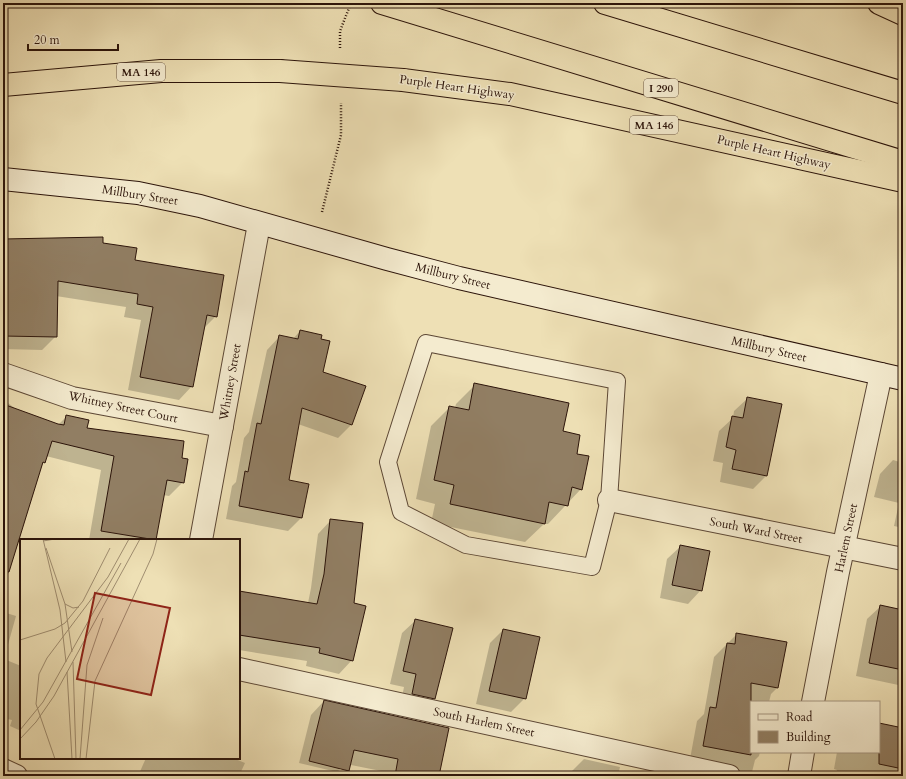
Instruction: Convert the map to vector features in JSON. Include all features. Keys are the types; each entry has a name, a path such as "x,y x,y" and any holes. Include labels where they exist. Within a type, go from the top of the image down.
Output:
{"highway":[{"name":"I 290","path":"382,3 903,162"},
{"path":"605,3 903,93"},
{"path":"879,3 903,14"},
{"name":"Purple Heart Highway","path":"3,84 161,71 280,71 403,80 510,94 903,181"}],"street":[{"name":"Millbury Street","path":"3,179 138,193 200,206 259,224 459,278 903,379"},
{"name":"Whitney Street","path":"200,539 259,224"},
{"name":"Whitney Street Court","path":"3,374 72,398 222,426"},
{"name":"Harlem Street","path":"813,701 881,374"},
{"name":"South Ward Street","path":"609,500 903,559"},
{"name":"South Harlem Street","path":"240,669 729,776"},
{"path":"799,776 803,753"},
{"path":"3,770 16,776"}],"lane":[{"path":"426,343 617,381 609,500 592,567 466,545 401,512 388,462 426,343"}],"path":[{"path":"340,55 340,31 351,3"},
{"path":"322,212 341,135 341,95"}],"building":[{"path":"103,237 103,243 137,248 135,260 224,275 217,317 207,315 193,387 140,377 153,307 137,304 138,294 58,281 57,337 3,336 3,239"},
{"path":"300,330 322,335 321,339 330,341 323,372 366,386 352,425 302,408 289,480 309,484 302,518 239,506 245,471 248,472 257,423 261,424 279,335 298,339"},
{"path":"474,383 569,403 563,431 580,435 577,454 589,456 582,490 572,487 568,506 549,502 545,524 450,504 454,485 434,480 449,406 469,410"},
{"path":"747,397 782,404 767,476 732,469 736,450 726,447 732,416 743,418"},
{"path":"3,404 58,424 64,425 66,415 89,420 87,428 184,441 182,458 188,459 184,483 167,480 156,539 150,539 101,531 114,456 52,441 45,463 43,462 9,572 3,571"},
{"path":"330,519 363,523 354,603 366,606 353,661 319,653 320,648 240,635 240,591 317,604 324,574"},
{"path":"680,545 710,551 702,591 672,585"},
{"path":"880,605 903,610 903,670 869,663"},
{"path":"415,619 453,628 435,699 412,694 416,674 403,671"},
{"path":"503,629 540,637 526,699 489,691"},
{"path":"736,633 787,642 778,688 751,683 751,755 703,746 710,707 716,708 727,643 735,644"},
{"path":"324,700 449,728 439,776 395,776 398,759 354,750 349,771 309,761"},
{"path":"880,723 903,728 903,769 879,764"}]}
